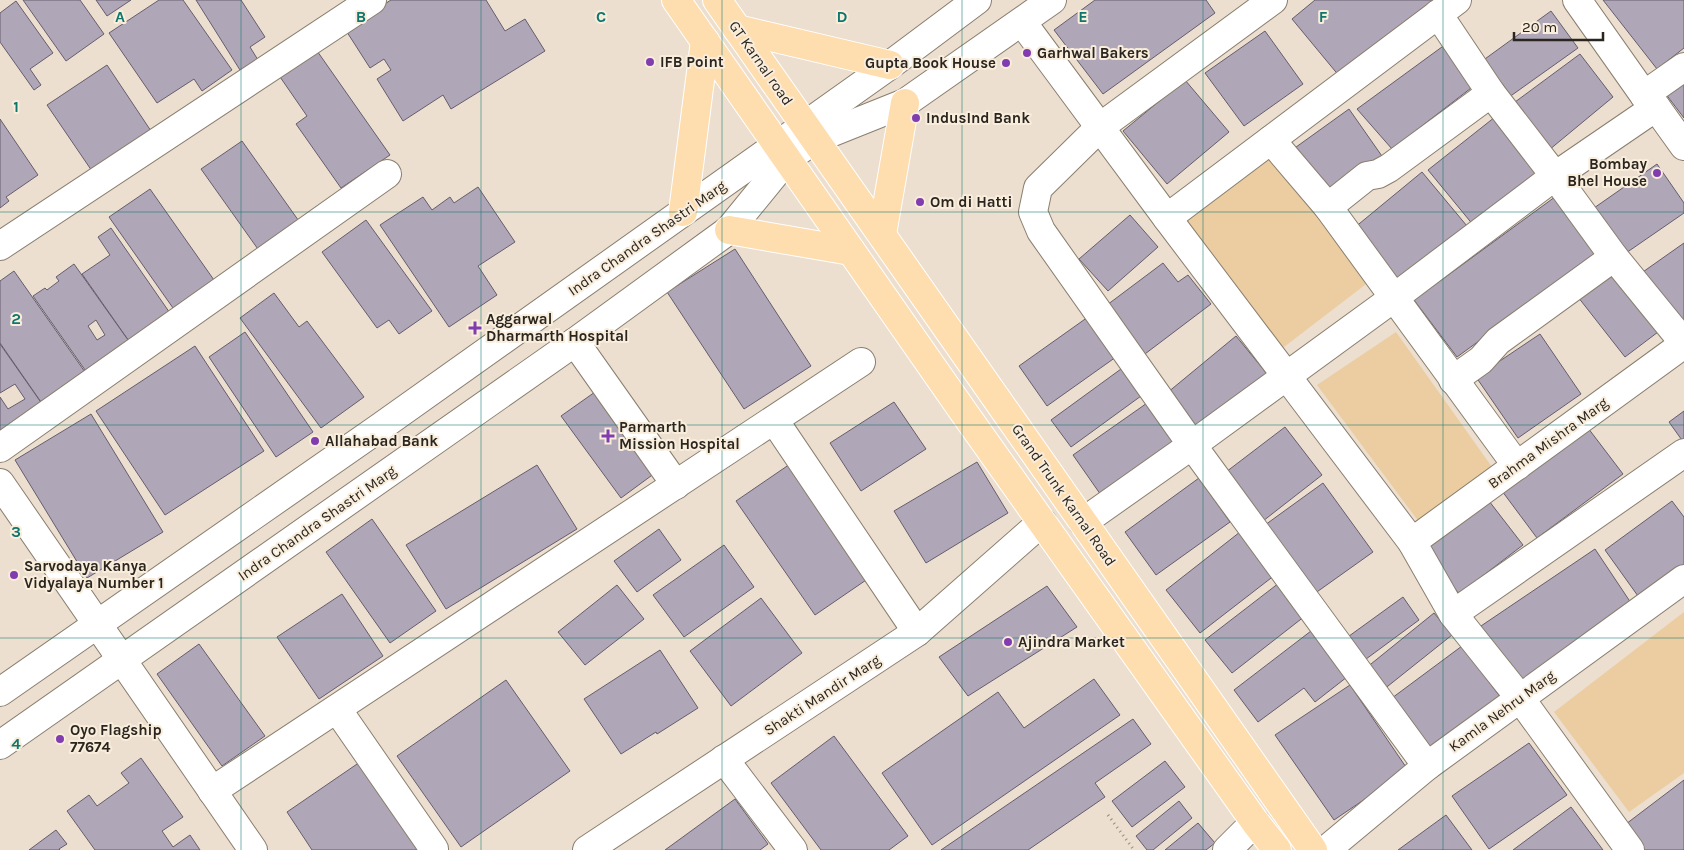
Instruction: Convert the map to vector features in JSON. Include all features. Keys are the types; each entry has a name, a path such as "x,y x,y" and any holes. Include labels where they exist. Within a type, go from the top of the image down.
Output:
{"main road":[{"path":"676,0 1042,522 1255,822 1277,850"},
{"name":"GT Karnal road","path":"717,0 810,132"},
{"path":"737,29 890,65"},
{"path":"683,212 705,41"},
{"path":"882,234 905,103"},
{"name":"Grand Trunk Karnal Road","path":"810,132 1314,850"},
{"path":"728,230 851,251"}],"street":[{"path":"0,246 372,0"},
{"path":"810,132 905,103 1052,0"},
{"path":"1273,0 1100,128 1038,188 1033,212 1036,222 1192,445 1427,766"},
{"path":"1577,0 1684,146"},
{"path":"782,152 810,132 890,65 974,1"},
{"path":"1167,218 1447,7 1491,92 1614,257 1684,343"},
{"path":"1022,22 1167,218 1412,542 1453,614 1520,698 1630,850"},
{"path":"1083,522 1395,297 1555,176 1650,101 1684,67"},
{"path":"1328,207 1367,176 1378,174 1389,168 1491,92"},
{"path":"1271,140 1328,207 1517,466"},
{"name":"Indra Chandra Shastri Marg","path":"0,692 387,422 683,212 782,152"},
{"name":"Indra Chandra Shastri Marg","path":"0,745 575,342 728,230 782,152"},
{"path":"0,448 387,174"},
{"path":"1453,380 1481,360 1498,340 1614,257"},
{"path":"575,342 676,485"},
{"name":"Brahma Mishra Marg","path":"1412,542 1684,343"},
{"path":"212,791 861,362"},
{"path":"774,420 917,632"},
{"path":"1453,614 1684,453"},
{"path":"0,482 253,850"},
{"name":"Shakti Mandir Marg","path":"587,850 917,632 1042,522"},
{"name":"Kamla Nehru Marg","path":"1326,850 1427,766 1684,579"},
{"path":"337,709 434,849"},
{"path":"724,759 793,850"},
{"path":"1228,850 1255,822"}],"path":[{"path":"1108,815 1134,850"}],"shaded area":[{"path":"1272,147 1374,278 1280,350 1178,219"},
{"path":"1396,332 1492,467 1419,522 1317,385"},
{"path":"1684,612 1684,773 1629,812 1554,712"}],"building":[{"path":"23,0 80,0 104,34 66,61"},
{"path":"96,0 131,0 107,16"},
{"path":"159,0 183,0 232,70 202,91 194,79 157,103 109,33"},
{"path":"196,0 241,0 265,37 250,47 258,60 240,70"},
{"path":"391,0 486,0 505,31 525,19 545,51 451,109 443,95 403,121 377,79 391,70 384,59 370,68 345,29"},
{"path":"1095,0 1206,0 1215,13 1103,94 1054,30"},
{"path":"1315,0 1435,0 1340,77 1292,19"},
{"path":"1603,0 1684,0 1684,48 1657,69"},
{"path":"16,1 53,53 30,69 41,85 34,90 0,42 0,13"},
{"path":"1551,11 1578,48 1505,100 1478,64"},
{"path":"1265,31 1303,84 1244,126 1205,73"},
{"path":"1446,44 1475,85 1392,149 1357,109"},
{"path":"315,48 390,155 341,188 296,124 307,116 278,74"},
{"path":"1580,54 1613,97 1549,150 1511,105"},
{"path":"107,65 153,134 94,174 47,105"},
{"path":"1684,79 1684,118 1665,93"},
{"path":"1185,80 1229,132 1167,184 1123,131"},
{"path":"1349,109 1384,159 1327,193 1285,155"},
{"path":"1495,117 1541,173 1474,226 1428,170"},
{"path":"0,119 38,175 6,197 9,201 0,208"},
{"path":"242,141 301,224 260,252 201,169"},
{"path":"1657,164 1684,203 1684,213 1626,253 1594,208"},
{"path":"1422,172 1472,232 1399,293 1348,233"},
{"path":"478,187 515,242 478,266 497,295 449,327 380,225 423,197 432,210 450,197 454,203"},
{"path":"150,189 214,280 173,308 109,217"},
{"path":"1559,194 1601,252 1457,357 1414,300"},
{"path":"1130,215 1158,247 1108,291 1079,259"},
{"path":"366,220 432,311 399,334 389,320 377,328 322,252"},
{"path":"111,228 172,316 131,344 82,274 110,255 98,237"},
{"path":"1684,243 1684,335 1640,274"},
{"path":"735,249 811,366 744,409 667,292"},
{"path":"1163,263 1178,282 1188,275 1211,304 1137,360 1099,311"},
{"path":"74,264 133,347 90,377 33,296 45,288 47,290 59,281 56,277","holes":["96,320 105,335 97,340 88,326"]},
{"path":"1617,267 1662,329 1625,357 1578,297"},
{"path":"14,271 85,372 41,402 0,343 0,281"},
{"path":"274,293 299,327 307,321 364,397 321,428 240,318"},
{"path":"1088,317 1116,357 1047,406 1019,366"},
{"path":"245,332 313,432 276,457 209,357"},
{"path":"1540,334 1581,394 1518,438 1476,377"},
{"path":"1236,336 1268,375 1200,432 1167,393"},
{"path":"0,344 47,411 0,438 0,397 8,409 25,399 15,384 0,393"},
{"path":"195,346 264,451 165,515 96,411"},
{"path":"1121,369 1141,396 1071,447 1051,420"},
{"path":"595,392 655,473 621,498 561,416"},
{"path":"1150,401 1180,443 1103,498 1073,455"},
{"path":"894,402 926,449 861,491 830,443"},
{"path":"1684,411 1684,443 1669,422"},
{"path":"91,414 163,532 87,578 15,460"},
{"path":"1285,427 1322,475 1263,521 1226,472"},
{"path":"1588,428 1623,474 1537,538 1502,491"},
{"path":"793,462 872,576 815,615 736,501"},
{"path":"977,462 1008,513 926,563 894,511"},
{"path":"537,465 577,529 446,609 406,545"},
{"path":"1199,478 1230,522 1156,575 1125,532"},
{"path":"1323,483 1373,552 1314,594 1265,525"},
{"path":"1489,501 1523,545 1459,594 1425,549"},
{"path":"1672,501 1684,517 1684,574 1643,603 1605,550"},
{"path":"372,519 436,611 390,643 326,552"},
{"path":"659,529 681,560 637,592 614,561"},
{"path":"1240,532 1275,575 1200,633 1166,590"},
{"path":"724,545 754,587 684,637 653,595"},
{"path":"1595,549 1637,612 1521,690 1478,628"},
{"path":"1279,583 1305,616 1232,673 1205,640"},
{"path":"617,585 644,619 585,665 558,632"},
{"name":"Ajindra Market","path":"1047,586 1077,627 968,696 939,657"},
{"path":"342,594 383,656 319,699 277,637"},
{"path":"1403,597 1419,620 1362,662 1345,639"},
{"path":"761,598 802,653 731,706 690,651"},
{"path":"1434,613 1452,635 1383,690 1366,668"},
{"path":"1311,631 1347,677 1315,702 1304,688 1258,722 1234,690"},
{"path":"199,644 265,736 222,766 157,674"},
{"path":"1462,646 1501,698 1431,750 1392,698"},
{"path":"660,650 698,708 621,754 584,699"},
{"path":"1094,679 1120,715 932,845 882,773 998,692 1024,728"},
{"path":"506,680 570,771 461,847 397,756"},
{"path":"1350,685 1408,770 1334,820 1275,735"},
{"path":"1133,719 1151,744 1095,783 1105,797 1028,850 941,850"},
{"path":"834,736 908,836 889,850 821,850 771,783"},
{"path":"1529,743 1567,795 1489,849 1452,796"},
{"path":"141,758 183,817 162,831 173,847 190,835 200,850 95,850 67,811 89,795 97,806 129,783 121,773"},
{"path":"1165,761 1185,787 1132,827 1112,801"},
{"path":"360,762 419,850 312,850 287,812"},
{"path":"1684,780 1684,850 1640,850 1622,827"},
{"path":"735,799 768,844 760,850 665,850"},
{"path":"1179,801 1192,818 1153,850 1147,850 1136,836"},
{"path":"1571,807 1603,850 1513,850"},
{"path":"1446,815 1472,850 1398,850"},
{"path":"1198,823 1215,843 1206,850 1165,850"},
{"path":"56,830 67,844 60,850 29,850"}],"place":[{"name":"Garhwal Bakers","path":"1027,53"},
{"name":"IFB Point","path":"650,62"},
{"name":"Gupta Book House","path":"1006,63"},
{"name":"IndusInd Bank","path":"916,118"},
{"name":"Bombay Bhel House","path":"1657,173"},
{"name":"Om di Hatti","path":"920,202"},
{"name":"Aggarwal Dharmarth Hospital","path":"475,328"},
{"name":"Parmarth Mission Hospital","path":"608,436"},
{"name":"Allahabad Bank","path":"315,441"},
{"name":"Sarvodaya Kanya Vidyalaya Number 1","path":"14,575"},
{"name":"Ajindra Market","path":"1008,642"},
{"name":"Oyo Flagship 77674","path":"60,739"}]}
